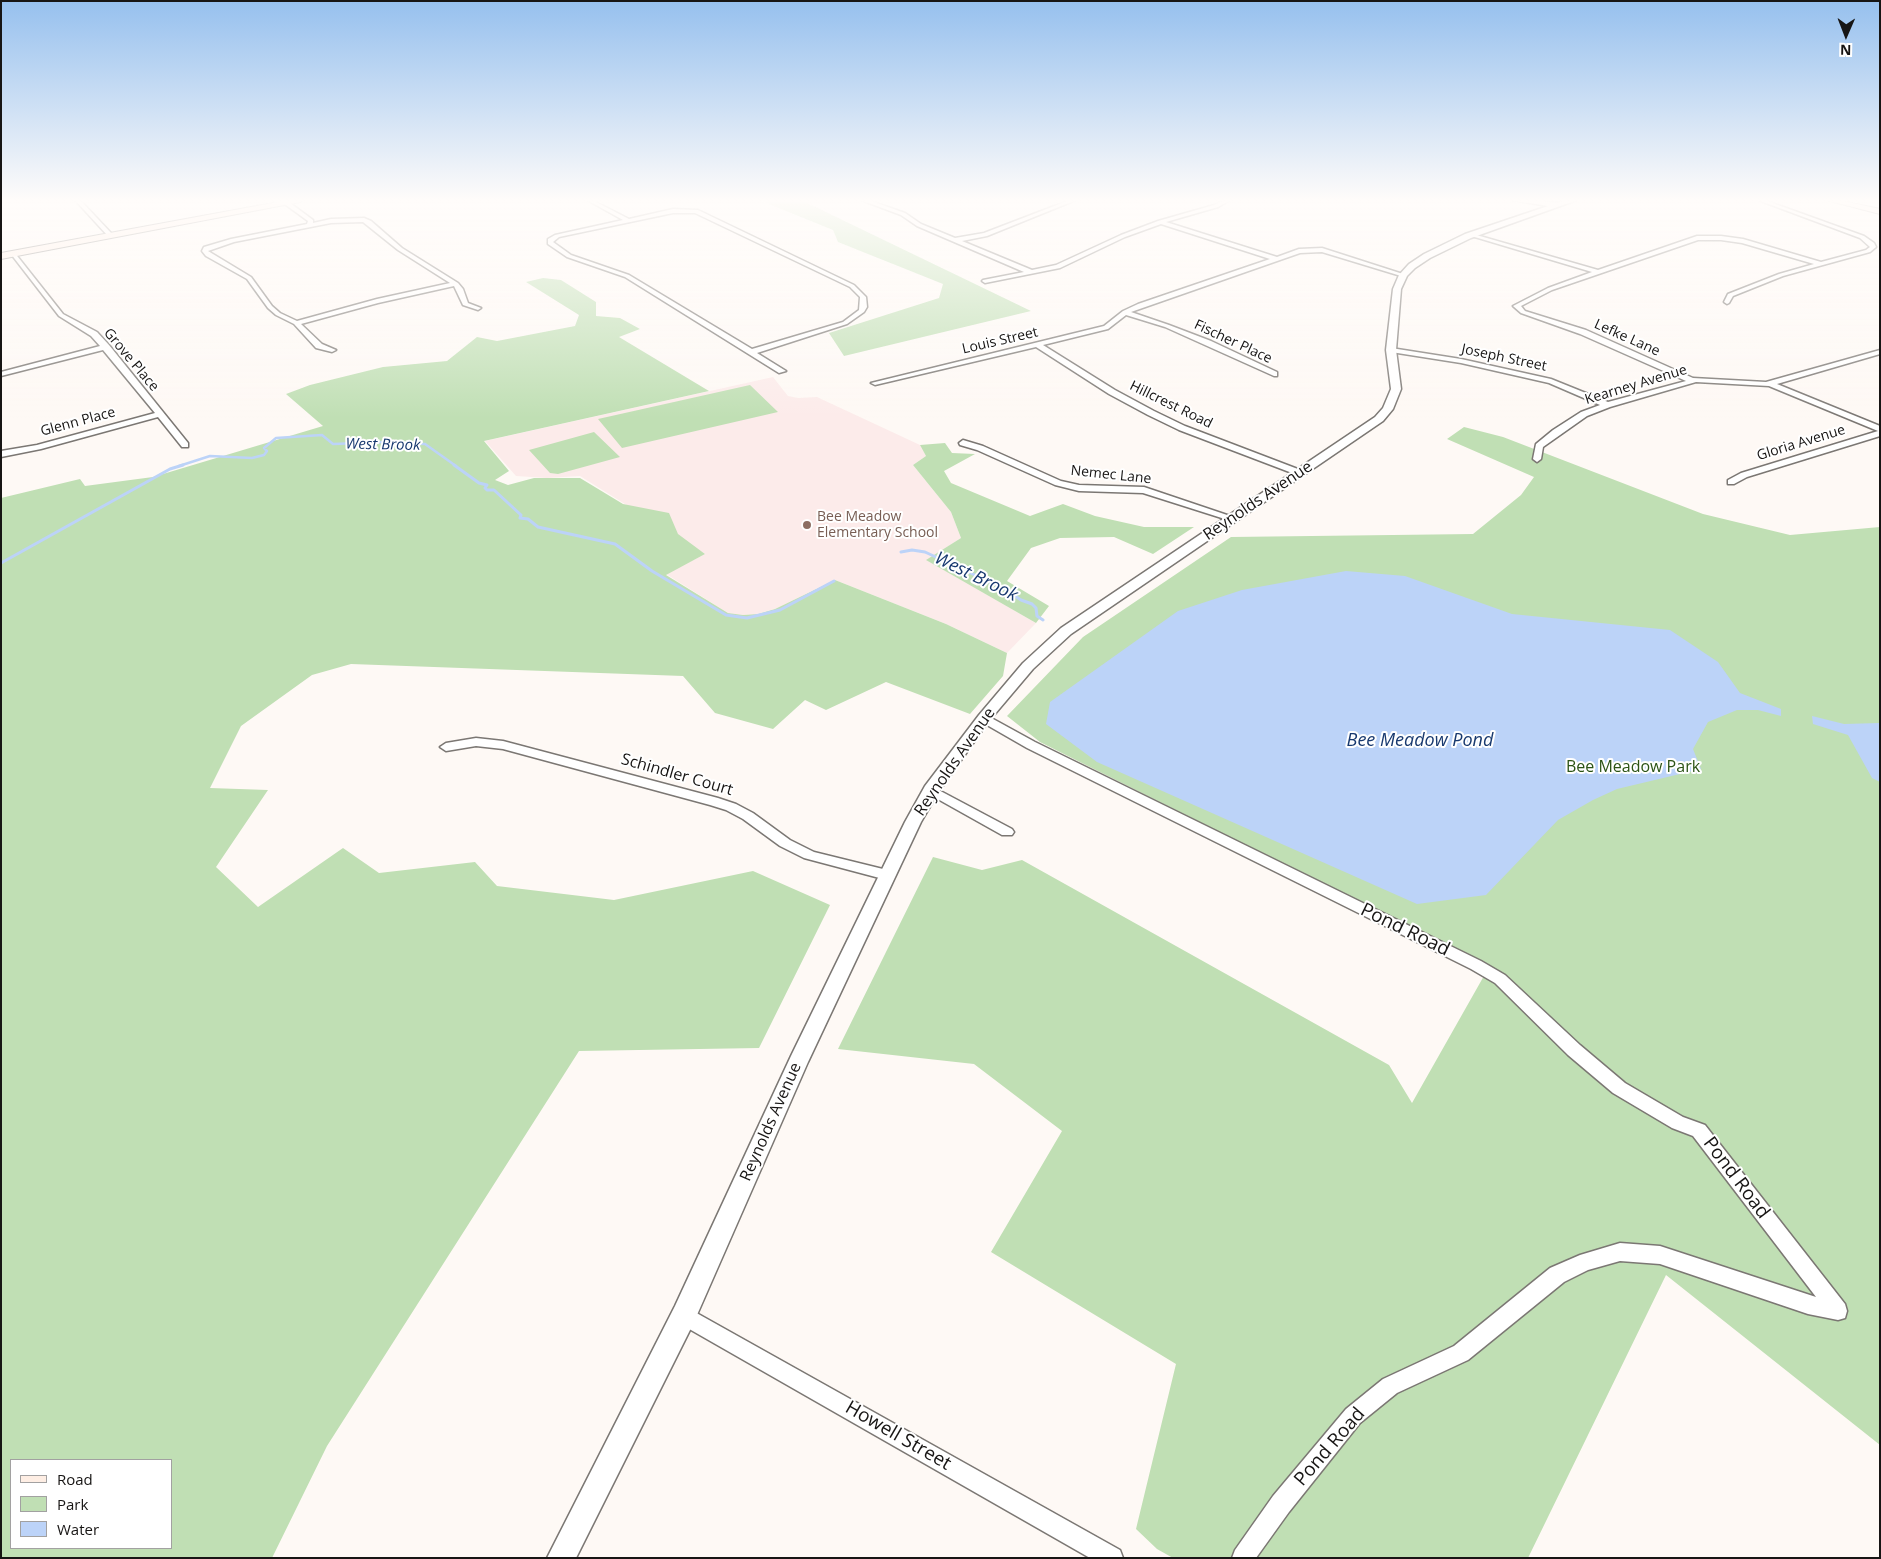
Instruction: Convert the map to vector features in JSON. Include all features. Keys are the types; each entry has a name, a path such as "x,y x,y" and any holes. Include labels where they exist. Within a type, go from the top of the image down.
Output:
{"street":[{"name":"Grove Place","path":"28,273 61,315 94,334 106,347 185,445"},
{"path":"239,273 248,278 270,307 278,314 296,323 319,346 332,350"},
{"path":"438,273 456,284 460,289 465,304 478,308"},
{"path":"618,273 627,276 782,372"},
{"path":"751,352 845,323 862,311 864,307 863,297 852,286 825,273"},
{"path":"985,281 1028,273"},
{"name":"Louis Street","path":"875,383 1106,328 1125,312 1140,305 1237,273"},
{"name":"Louis Street","path":"1399,273 1403,274"},
{"name":"Lefke Lane","path":"1594,273 1550,288 1519,303 1516,308 1583,332 1692,381"},
{"path":"1727,302 1730,295 1786,273"},
{"name":"Reynolds Avenue","path":"560,1558 684,1315 798,1062 887,875 931,790 984,718 1028,666 1055,639 1231,518 1368,428 1388,409 1396,389 1391,350 1398,289 1403,274"},
{"path":"296,323 395,296 456,284"},
{"name":"Fischer Place","path":"1125,312 1167,326 1208,343 1274,374"},
{"name":"Hillcrest Road","path":"1038,345 1112,392 1158,416 1206,438 1300,473"},
{"path":"1,374 106,347"},
{"name":"Joseph Street","path":"1391,350 1461,361 1551,381 1607,405"},
{"name":"Kearney Avenue","path":"1537,459 1539,446 1556,432 1584,414 1607,405 1692,381 1769,383 1880,352"},
{"path":"1769,383 1880,429"},
{"name":"Glenn Place","path":"1,454 38,447 160,414"},
{"name":"Gloria Avenue","path":"1731,482 1744,475 1880,434"},
{"name":"Nemec Lane","path":"963,443 980,448 1058,483 1079,488 1144,490 1231,518"},
{"name":"Pond Road","path":"984,718 1040,749 1500,979 1574,1050 1619,1088 1678,1123 1699,1130 1838,1311 1808,1305 1660,1255 1620,1252 1586,1261 1558,1275 1461,1353 1390,1386 1352,1416 1281,1504 1248,1548 1243,1558"},
{"name":"Schindler Court","path":"446,747 476,742 502,745 713,801 731,807 748,816 785,843 809,855 887,875"},
{"path":"931,790 1007,832"},
{"name":"Howell Street","path":"684,1315 1112,1558"}],"shaded area":[{"name":"Bee Meadow Elementary School","path":"773,377 788,396 798,398 817,397 920,445 926,456 913,465 951,512 961,538 927,560 1036,623 1007,653 946,624 835,580 775,609 757,614 728,613 666,574 705,554 580,476 547,478 516,476 485,441"}],"green space":[{"path":"915,273 952,273 1031,311 844,356 829,333 939,298 943,284"},
{"path":"543,278 561,280 596,302 596,316 620,318 640,329 619,337 709,391 484,441 509,471 495,480 508,485 534,478 580,478 623,504 669,513 678,534 705,554 666,575 728,613 758,614 775,609 835,580 946,624 1007,653 1003,676 970,714 886,682 826,710 805,700 773,729 715,713 683,676 351,664 312,675 241,726 210,788 268,790 216,867 258,907 343,848 379,873 475,862 497,886 614,900 753,871 830,905 759,1048 579,1051 327,1446 272,1558 1,1558 1,498 80,479 85,486 153,477 323,426 286,394 310,385 383,367 447,361 477,337 497,341 575,326 579,315 526,282"},
{"path":"750,385 778,412 622,448 598,419"},
{"name":"Bee Meadow Park","path":"1464,427 1503,437 1703,514 1790,535 1880,527 1880,1445 1666,1275 1528,1558 1173,1558 1157,1549 1136,1529 1176,1364 991,1252 1062,1131 974,1064 838,1049 933,857 982,870 1022,860 1389,1065 1412,1103 1489,967 1040,742 1007,716 1083,637 1231,537 1473,534 1521,495 1534,477 1447,439"},
{"path":"594,432 620,457 558,474 550,473 529,450"},
{"path":"945,443 952,453 975,454 944,471 951,483 1030,516 1063,504 1095,516 1144,527 1194,527 1153,554 1114,537 1060,538 1031,548 1007,581 1049,606 1036,623 926,560 961,538 951,512 913,465 926,456 920,445"}],"water":[{"name":"Bee Meadow Pond","path":"1346,571 1405,576 1512,614 1670,630 1718,662 1740,693 1781,709 1781,716 1758,710 1737,710 1708,722 1693,749 1701,769 1617,789 1558,820 1486,895 1417,904 1097,762 1046,724 1050,702 1178,611 1242,590"},
{"path":"1812,716 1844,724 1880,723 1880,782 1872,778 1848,735 1813,724"}],"waterway":[{"name":"West Brook","path":"179,466 210,456 252,458 264,455 267,451 264,448 276,438 322,435 333,444 388,442 425,444 456,466"},
{"name":"West Brook","path":"1,563 170,469 183,465"},
{"name":"West Brook","path":"454,465 479,483 487,485 485,488 487,490 494,490 521,515 520,518 528,519 538,527 615,544 652,571 726,615 747,618 780,610 834,581"},
{"name":"West Brook","path":"901,552 912,550 925,552 1003,588 1021,600 1032,604 1036,608 1037,616 1043,620"}],"place":[{"name":"Bee Meadow Elementary School","path":"807,525"}]}
